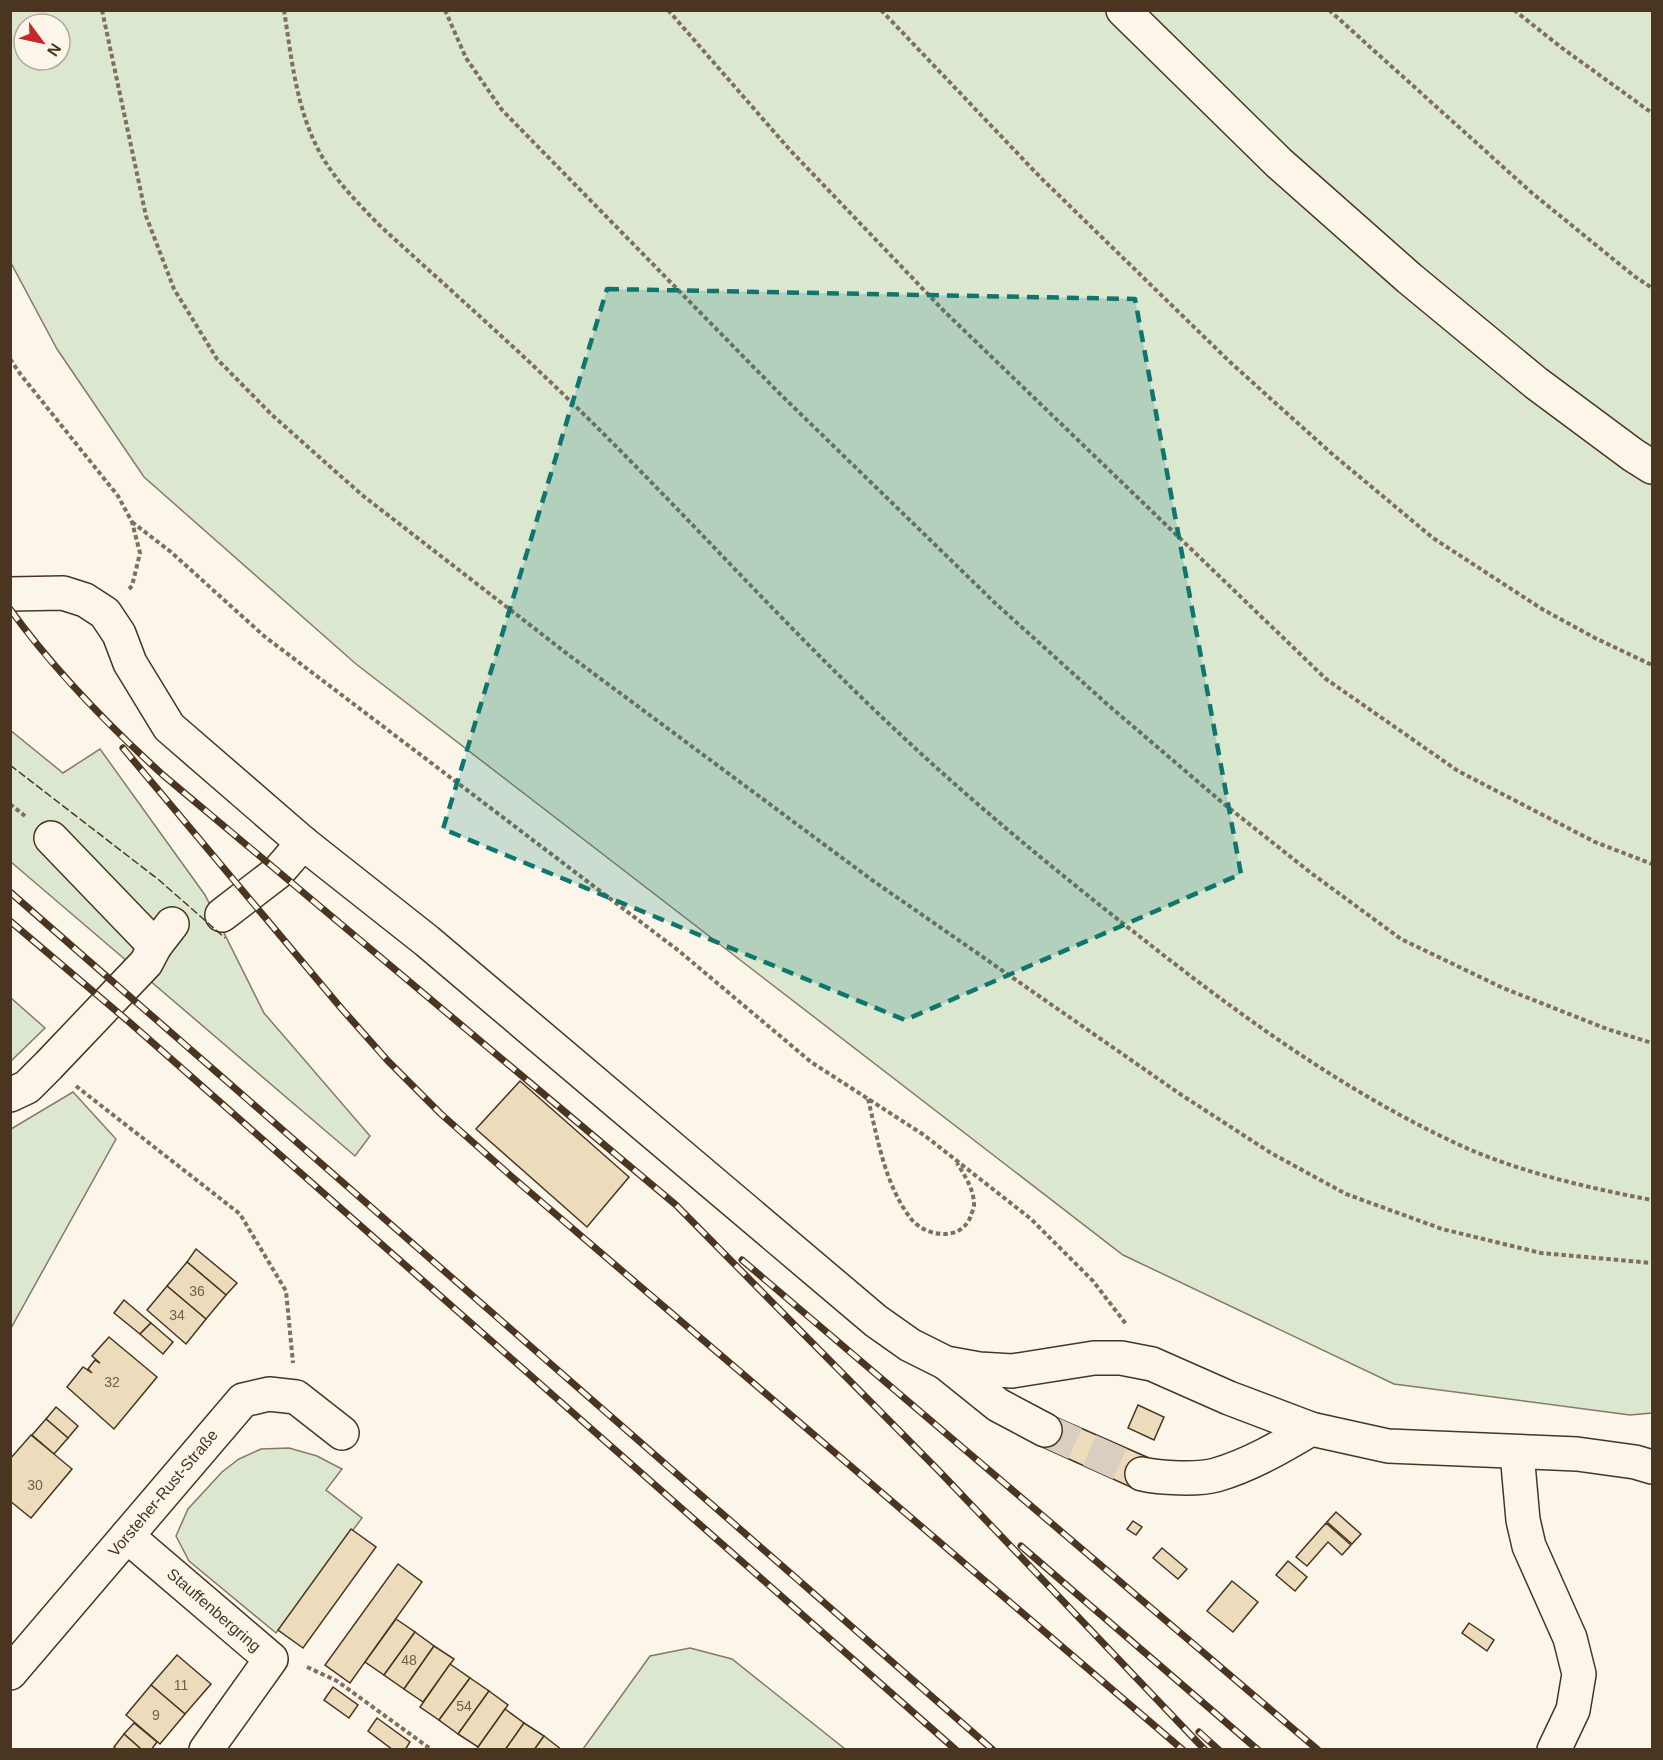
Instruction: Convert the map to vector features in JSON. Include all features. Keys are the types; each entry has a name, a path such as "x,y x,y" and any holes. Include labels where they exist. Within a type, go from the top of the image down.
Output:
{"street":[{"path":"1123,10 1279,163 1409,278 1536,383 1632,455 1653,467"},
{"path":"10,594 63,593 85,600 105,612 119,634 130,663 169,727 303,843 427,941 876,1321 910,1345 946,1363 998,1405 1045,1430"},
{"path":"10,1095 27,1087 49,1065 146,963 164,935 51,837"},
{"path":"222,915 278,872 303,843"},
{"path":"946,1363 979,1369 1012,1371 1094,1358 1121,1358 1152,1364 1229,1398 1311,1429 1388,1446 1577,1454 1635,1462 1653,1467"},
{"name":"Vorsteher-Rust-Straße","path":"10,1673 243,1400 270,1394 296,1397"},
{"path":"296,1397 342,1434"},
{"path":"1142,1474 1159,1478 1214,1476 1271,1453 1311,1429"},
{"path":"1517,1453 1523,1520 1529,1546 1570,1638 1579,1674 1573,1710 1554,1749"},
{"name":"Stauffenbergring","path":"127,1536 271,1659 206,1749"}],"path":[{"path":"102,10 146,216 174,289 217,358 272,415 362,495 570,656 872,880 1180,1094 1271,1153 1346,1194 1442,1229 1541,1253 1653,1263"},
{"path":"284,10 296,81 307,123 325,161 349,194 377,223 564,395 787,624 887,722 993,817 1102,908 1190,976 1278,1040 1370,1098 1466,1148 1534,1172 1602,1190 1653,1200"},
{"path":"446,10 466,58 502,110 778,392 995,603 1108,705 1224,804 1302,866 1401,939 1503,988 1607,1029 1653,1043"},
{"path":"668,10 789,149 944,311 1326,679 1458,771 1595,842 1653,864"},
{"path":"881,10 1040,177 1231,363 1331,453 1433,538 1542,609 1594,638 1653,665"},
{"path":"1329,10 1532,193 1634,276 1653,288"},
{"path":"1514,10 1562,48 1653,113"},
{"path":"10,359 118,496 132,522 140,553 132,586 105,612"},
{"path":"132,522 171,552 264,636 679,951 812,1062 924,1135 1031,1219 1093,1281 1134,1334 1152,1364"},
{"path":"49,1065 240,1214 286,1291 296,1397"},
{"path":"868,1098 881,1154 895,1196 914,1222 934,1233 953,1234 967,1225 974,1207 970,1183 956,1160"},
{"path":"307,1667 337,1681 432,1749"}],"highlighted area":[{"path":"607,289 1135,299 1241,874 905,1020 443,829"}],"green space":[{"path":"10,11 1652,11 1652,1413 1630,1415 1394,1384 1123,1255 356,664 144,477 57,349 11,263"},
{"path":"10,730 63,773 100,749 205,895 264,1013 370,1136 355,1156 11,862"},
{"path":"11,998 45,1028 11,1061"},
{"path":"73,1092 116,1139 11,1328 11,1129"},
{"path":"289,1448 317,1456 342,1469 326,1490 362,1518 276,1633 189,1561 176,1536 188,1509 222,1472 239,1459 261,1449"},
{"path":"690,1648 732,1659 845,1749 583,1749 650,1656"}],"building":[{"path":"520,1081 629,1177 587,1227 476,1129"},
{"path":"196,1249 237,1283 226,1295 187,1262"},
{"path":"187,1262 226,1295 206,1319 167,1286"},
{"path":"167,1286 206,1319 186,1344 147,1310"},
{"path":"124,1300 151,1323 140,1334 114,1313"},
{"path":"151,1323 173,1342 163,1354 140,1334"},
{"path":"109,1337 157,1377 114,1429 67,1387 83,1367 92,1373 88,1369 95,1360 100,1363 92,1356"},
{"path":"1138,1405 1164,1417 1154,1440 1128,1428"},
{"path":"56,1407 78,1426 68,1438 46,1419"},
{"path":"1051,1415 1149,1458 1135,1489 1038,1445"},
{"path":"46,1419 68,1438 54,1454 32,1435"},
{"path":"31,1435 72,1469 31,1518 10,1501 10,1459"},
{"path":"1336,1512 1361,1534 1352,1544 1327,1522"},
{"path":"1133,1521 1142,1527 1136,1535 1127,1529"},
{"path":"1326,1523 1351,1545 1342,1555 1328,1542 1307,1566 1296,1557"},
{"path":"351,1529 376,1547 303,1648 278,1630"},
{"path":"1162,1548 1187,1569 1178,1579 1153,1558"},
{"path":"1288,1561 1307,1577 1295,1591 1276,1575"},
{"path":"398,1564 422,1582 350,1683 325,1665"},
{"path":"1232,1581 1258,1602 1233,1632 1207,1611"},
{"path":"396,1619 415,1632 384,1675 365,1662"},
{"path":"1469,1623 1494,1640 1487,1651 1462,1633"},
{"path":"415,1632 434,1646 404,1689 384,1675"},
{"path":"434,1646 454,1659 423,1702 404,1689"},
{"path":"177,1655 211,1684 185,1714 151,1685"},
{"path":"450,1664 470,1678 439,1720 420,1707"},
{"path":"470,1678 489,1691 458,1734 439,1720"},
{"path":"151,1685 185,1714 160,1744 126,1715"},
{"path":"333,1687 358,1705 349,1718 324,1700"},
{"path":"489,1691 508,1705 478,1747 458,1734"},
{"path":"505,1709 524,1723 505,1750 476,1750"},
{"path":"377,1718 410,1742 405,1750 393,1750 368,1731"},
{"path":"134,1723 157,1742 151,1750 142,1750 124,1734"},
{"path":"524,1723 544,1736 534,1750 505,1750"},
{"path":"124,1734 142,1750 117,1750 114,1747"},
{"path":"544,1736 562,1750 534,1750"}],"tunnel":[{"path":"1045,1430 1142,1474"}],"railway":[{"path":"10,609 82,696 163,775 676,1205 939,1471 1205,1750"},
{"path":"123,748 341,1008 388,1061 441,1114 1183,1750"},
{"path":"10,892 993,1750"},
{"path":"10,921 128,1021 956,1750"},
{"path":"742,1260 1318,1750"},
{"path":"1021,1546 1258,1750"},
{"path":"1199,1732 1219,1750"}],"fence":[{"path":"10,765 159,880 225,938"}]}
